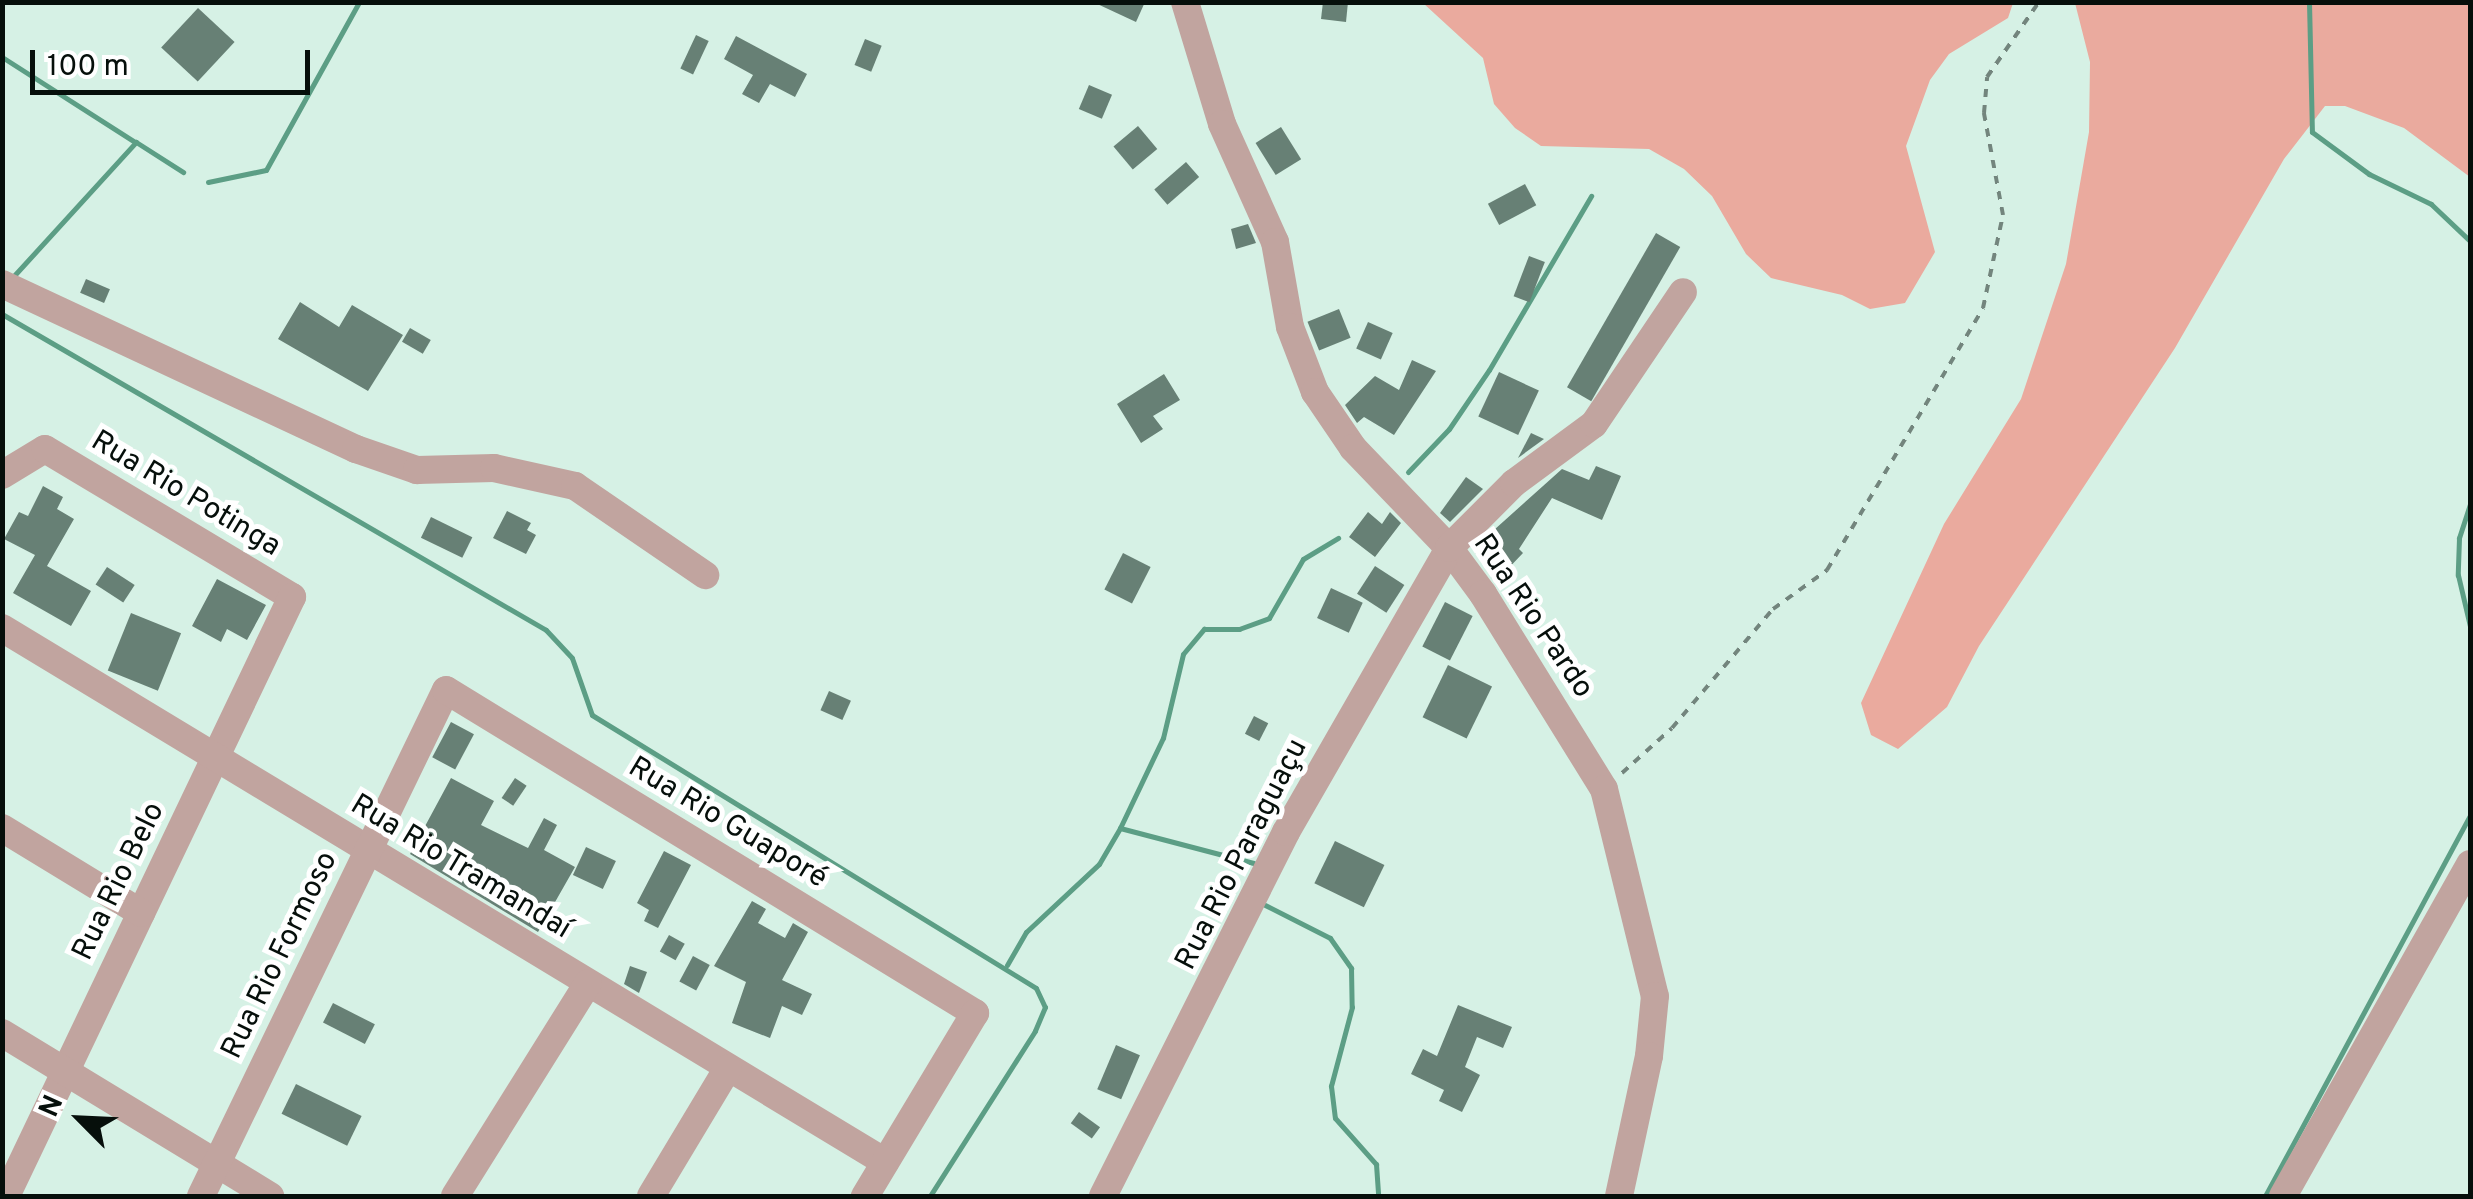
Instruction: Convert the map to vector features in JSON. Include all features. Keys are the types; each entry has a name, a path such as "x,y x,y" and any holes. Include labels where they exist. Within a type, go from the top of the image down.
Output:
{"street":[{"name":"Rua Rio Pardo","path":"1185,2 1222,124 1275,242 1290,327 1315,392 1354,448 1449,548 1604,788 1655,996 1650,1056 1619,1196"},
{"path":"2,284 356,449 417,470 494,468 574,486 706,575"},
{"name":"Rua Rio Paraguaçu","path":"1104,1196 1286,832 1449,548 1514,483 1594,424 1683,292"},
{"name":"Rua Rio Potinga","path":"2,475 45,449 292,596"},
{"name":"Rua Rio Belo","path":"6,1196 292,596"},
{"name":"Rua Rio Tramandaí","path":"2,628 885,1162"},
{"name":"Rua Rio Formoso","path":"201,1196 446,690"},
{"name":"Rua Rio Guaporé","path":"446,690 976,1013 885,1162"},
{"path":"2,828 141,913"},
{"path":"2283,1196 2470,864"},
{"path":"455,1196 588,984"},
{"path":"2,1034 270,1196"},
{"path":"651,1196 728,1068"},
{"path":"865,1196 885,1162"}],"path":[{"path":"1604,788 1672,728 1774,609 1827,570 1982,308 2003,215 1984,113 1988,76 2039,2"}],"shaded area":[{"path":"1423,3 2013,3 2008,18 1949,54 1930,80 1906,146 1935,252 1905,303 1870,309 1842,295 1771,278 1746,254 1712,196 1684,169 1649,149 1541,146 1515,128 1494,104 1483,58"},
{"path":"2075,3 2470,3 2470,177 2404,128 2345,106 2325,106 2284,159 2175,348 1979,646 1947,707 1898,749 1871,735 1861,703 1944,524 2021,399 2066,264 2089,132 2090,62"}],"building":[{"path":"1093,2 1145,2 1136,22"},
{"path":"1323,2 1348,2 1346,22 1321,19"},
{"path":"198,8 235,42 198,82 161,47"},
{"path":"696,35 709,41 693,74 680,69"},
{"path":"736,36 807,74 795,97 770,84 759,103 742,94 753,75 724,59"},
{"path":"865,39 882,46 871,72 855,65"},
{"path":"1089,85 1112,95 1102,119 1079,109"},
{"path":"1138,126 1157,149 1133,170 1113,147"},
{"path":"1281,127 1301,159 1276,175 1256,143"},
{"path":"1186,162 1199,177 1167,205 1154,190"},
{"path":"1525,184 1536,205 1499,225 1488,204"},
{"path":"1248,224 1256,243 1236,249 1231,229"},
{"path":"1656,233 1680,247 1591,401 1567,387"},
{"path":"1529,256 1545,262 1529,302 1514,296"},
{"path":"86,279 110,289 104,303 80,293"},
{"path":"300,302 339,327 352,305 403,335 368,391 278,339"},
{"path":"1339,309 1351,338 1319,350 1307,322"},
{"path":"1368,322 1393,333 1381,359 1356,348"},
{"path":"410,328 431,340 423,354 402,342"},
{"path":"1412,360 1436,371 1394,435 1364,417 1357,423 1345,405 1375,376 1399,390"},
{"path":"1499,372 1539,391 1518,435 1478,416"},
{"path":"1164,374 1180,400 1153,416 1163,429 1141,443 1117,404"},
{"path":"1531,433 1544,439 1518,458"},
{"path":"1596,466 1621,476 1602,520 1552,498 1519,549 1523,553 1503,574 1475,547 1562,469 1589,480"},
{"path":"1466,477 1483,489 1450,522 1440,513"},
{"path":"43,486 63,497 57,509 74,519 47,566 91,591 71,626 13,593 35,555 4,539 19,512 28,516"},
{"path":"507,511 531,523 527,530 536,535 526,554 493,538"},
{"path":"1368,512 1382,524 1390,512 1401,523 1375,557 1349,537"},
{"path":"431,517 472,537 462,558 421,538"},
{"path":"1123,553 1151,567 1132,604 1104,590"},
{"path":"1375,566 1404,585 1386,613 1357,594"},
{"path":"107,567 135,585 123,603 96,585"},
{"path":"217,579 266,605 247,640 227,629 221,642 192,626"},
{"path":"1331,588 1363,603 1349,633 1317,618"},
{"path":"1445,602 1473,616 1450,661 1422,647"},
{"path":"131,613 181,633 158,691 108,670"},
{"path":"1448,665 1492,686 1467,739 1423,717"},
{"path":"829,691 851,701 842,720 820,710"},
{"path":"1254,716 1268,723 1259,741 1245,734"},
{"path":"451,722 474,734 455,770 432,757"},
{"path":"451,778 494,801 481,825 528,848 544,818 557,825 544,850 575,867 538,932 410,854"},
{"path":"515,778 527,786 513,806 502,798"},
{"path":"1335,841 1384,865 1364,907 1314,883"},
{"path":"586,847 616,861 603,889 573,875"},
{"path":"664,851 691,865 658,928 644,921 649,910 637,903"},
{"path":"752,901 766,909 758,923 785,938 793,923 808,932 782,980 812,994 802,1015 782,1006 770,1038 732,1023 746,982 714,966"},
{"path":"669,935 685,944 676,960 660,952"},
{"path":"693,956 710,965 696,991 679,982"},
{"path":"630,966 647,972 639,993 624,984"},
{"path":"333,1003 375,1024 365,1044 323,1023"},
{"path":"1458,1005 1512,1027 1503,1048 1477,1037 1465,1067 1480,1075 1462,1112 1439,1101 1444,1090 1411,1074 1423,1049 1437,1056"},
{"path":"1116,1045 1140,1055 1121,1099 1097,1089"},
{"path":"296,1084 362,1116 347,1146 282,1114"},
{"path":"1079,1112 1100,1127 1092,1139 1071,1123"}],"waterway":[{"path":"208,182 266,170 359,2"},
{"path":"2309,2 2312,132 2369,174 2431,204 2470,241"},
{"path":"2,57 135,142"},
{"path":"10,280 136,142 183,172"},
{"path":"1408,472 1449,429 1489,370 1591,196"},
{"path":"2,314 546,630 572,658 592,715 1036,988 1045,1007 1035,1031 930,1196"},
{"path":"2470,504 2459,538 2458,575 2470,626"},
{"path":"1120,828 1163,738 1183,654 1204,629 1239,629 1269,618 1303,559 1338,538"},
{"path":"2265,1196 2470,816"},
{"path":"1007,965 1026,932 1099,864 1120,828 1253,863"},
{"path":"1265,905 1330,938 1351,968 1352,1007 1331,1086 1335,1118 1376,1164 1378,1196"}]}
